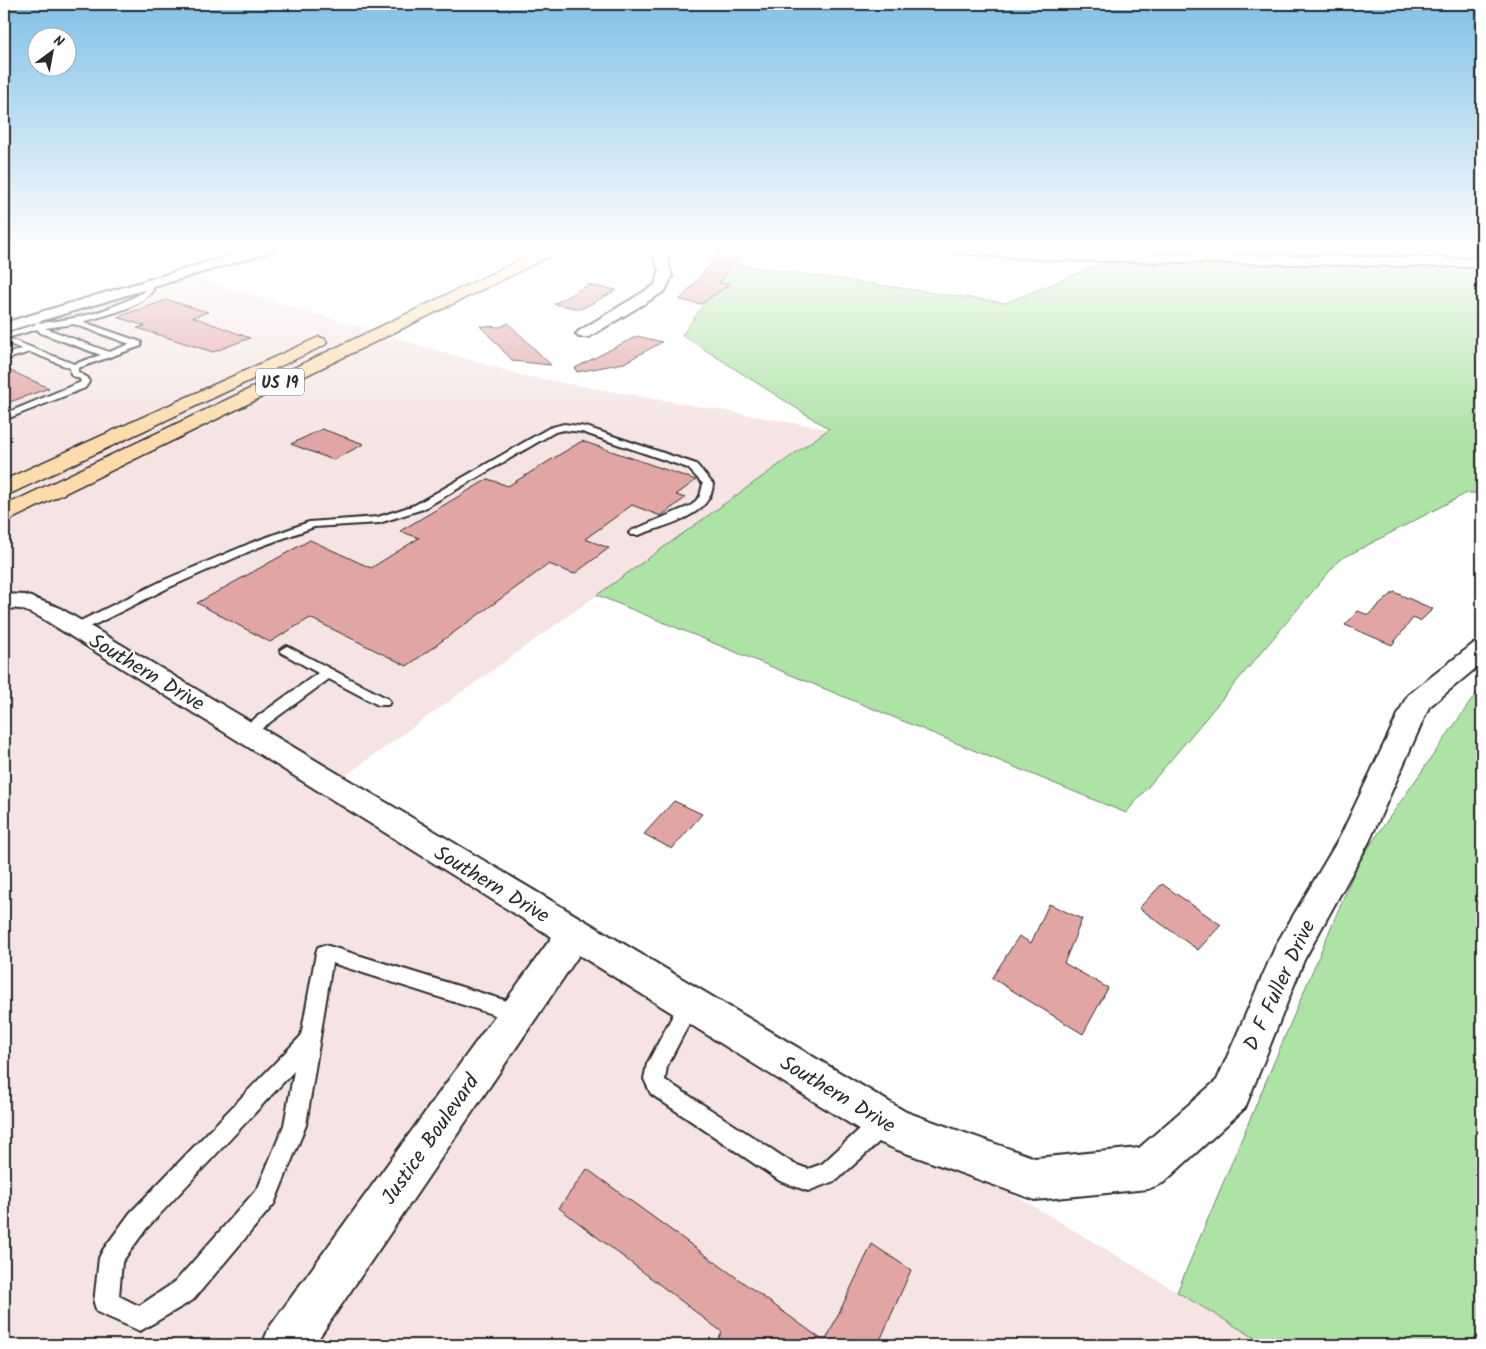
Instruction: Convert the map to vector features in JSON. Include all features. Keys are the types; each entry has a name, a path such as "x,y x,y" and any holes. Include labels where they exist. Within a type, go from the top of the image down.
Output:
{"highway":[{"name":"US 19","path":"4,514 425,311"},
{"name":"US 19","path":"4,488 335,334"}],"street":[{"path":"4,328 34,323 69,311"},
{"path":"584,334 622,311"},
{"name":"Southern Drive","path":"4,602 25,602 49,612 895,1129 985,1160"},
{"name":"D F Fuller Drive","path":"985,1160 1035,1178 1148,1168 1231,1094 1289,954 1352,842 1418,702 1482,650"},
{"name":"Justice Boulevard","path":"286,1345 574,934"}],"lane":[{"path":"4,337 34,323 76,322 107,311"},
{"path":"4,337 74,367 138,344 76,322"},
{"path":"34,323 44,331 107,354"},
{"path":"4,358 31,349"},
{"path":"4,416 82,386 85,382 84,378 74,373 74,367"},
{"path":"75,629 166,584 255,545 314,524 379,520 419,506 552,430 564,427 583,429 692,466 708,484 708,492 700,504 671,519 634,533"},
{"path":"287,650 383,702"},
{"path":"245,733 328,673"},
{"path":"311,1039 138,1221 110,1258 106,1304 140,1319 184,1291 266,1196 295,1125 311,1039 325,953 518,1013"},
{"path":"689,1004 657,1064 654,1079 658,1087 788,1173 808,1180 829,1172 884,1122"}],"shaded area":[{"path":"62,311 306,311 524,376 829,429 328,788 1267,1345 4,1345 4,329"}],"green space":[{"path":"699,311 1482,311 1482,493 1467,493 1339,560 1126,813 597,595 829,429 682,335"},
{"path":"1482,689 1482,1345 1267,1345 1177,1292 1359,861 1478,691"}],"building":[{"path":"135,311 204,311 208,312 193,317 250,338 213,352 137,328 145,326 117,317"},
{"path":"508,323 551,365 513,361 480,326 501,327"},
{"path":"637,336 662,342 624,363 577,372 575,368"},
{"path":"4,368 49,388 4,404"},
{"path":"322,429 364,444 333,460 291,444"},
{"path":"582,441 696,480 676,495 685,498 661,516 632,505 585,539 609,548 574,574 549,564 407,666 310,618 270,642 197,603 310,540 371,568 419,538 400,531 488,479 508,486"},
{"path":"1394,592 1433,609 1420,621 1413,618 1392,645 1345,625 1358,611 1368,615"},
{"path":"674,801 702,814 672,849 644,834"},
{"path":"1162,884 1221,925 1198,950 1139,908"},
{"path":"1049,904 1082,919 1064,963 1108,988 1083,1034 992,978 1019,936 1031,943"},
{"path":"587,1169 825,1342 872,1244 911,1270 878,1345 715,1345 722,1332 559,1208"}]}
